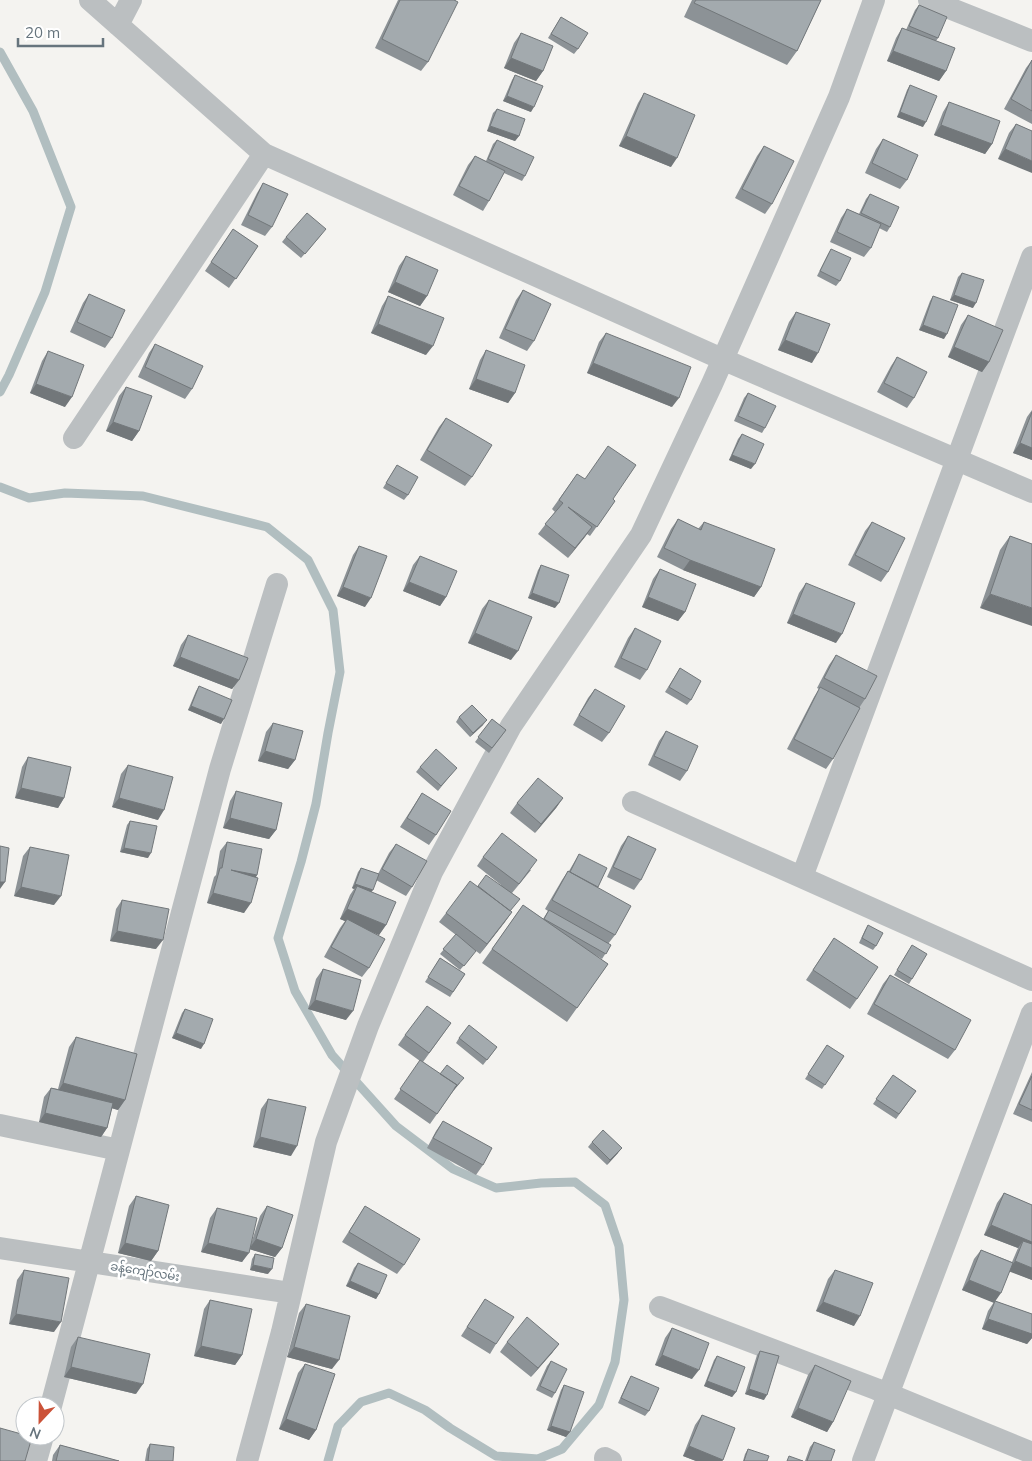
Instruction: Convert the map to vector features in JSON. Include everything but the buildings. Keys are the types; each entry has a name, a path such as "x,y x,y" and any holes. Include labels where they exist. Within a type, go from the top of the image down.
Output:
{"street":[{"path":"90,0 264,154 722,360 1032,492"},
{"path":"118,25 131,0"},
{"path":"247,1461 326,1142 368,1026 432,872 511,726 641,535 722,360 838,97 874,0"},
{"path":"929,0 1032,42"},
{"path":"74,438 264,154"},
{"path":"802,877 1032,257"},
{"path":"54,1396 220,770 277,584"},
{"path":"633,802 1032,980"},
{"path":"863,1461 1032,1013"},
{"path":"0,1125 119,1150"},
{"name":"ခန့်ကျော်လမ်း","path":"0,1248 290,1293"},
{"path":"660,1308 889,1394 1032,1453"},
{"path":"36,1461 40,1446"}],"waterway":[{"path":"0,52 33,111 71,207 45,292 0,392"},
{"path":"0,487 29,498 65,493 143,496 267,527 308,560 333,610 340,672 316,804 278,938 295,991 332,1055 396,1126 453,1169 496,1188 541,1183 575,1182 605,1205 619,1246 624,1300 615,1362 599,1405 562,1449 538,1459 496,1456 450,1428 425,1410 389,1393 361,1402 338,1426 328,1461"}]}
